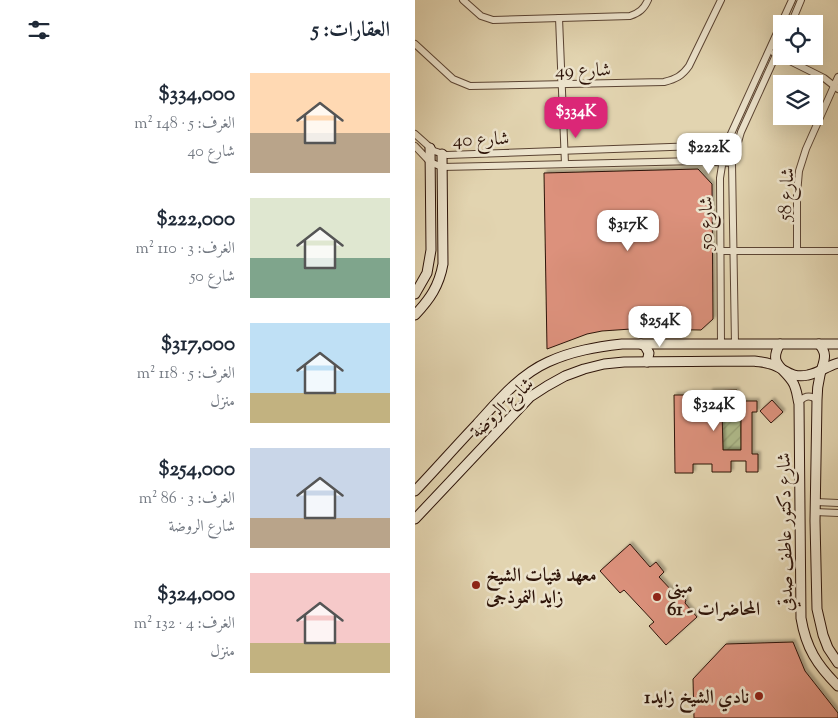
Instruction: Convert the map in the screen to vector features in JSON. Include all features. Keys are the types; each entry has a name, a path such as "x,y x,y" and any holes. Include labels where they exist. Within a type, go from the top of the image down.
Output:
{"street":[{"path":"463,0 475,12 487,19 630,16 638,13 645,7 648,0"},
{"name":"شارع 49","path":"415,44 453,79 469,86 664,82 674,80 683,74 689,66 721,0"},
{"name":"شارع 50","path":"793,15 797,1"},
{"name":"شارع 50","path":"787,15 797,1"},
{"path":"559,18 565,164"},
{"name":"شارع 50","path":"721,344 720,178 722,162 725,147 773,41"},
{"path":"769,50 773,52"},
{"name":"شارع 50","path":"735,344 732,163 741,132 773,63"},
{"path":"799,65 824,78 836,88"},
{"name":"شارع 58","path":"797,251 799,171 802,160 836,88 838,77"},
{"name":"شارع 40","path":"415,134 430,148 442,154 698,146 735,148"},
{"name":"شارع 40","path":"415,146 430,162 442,167 732,163"},
{"path":"415,294 422,283 430,261 430,148"},
{"path":"415,315 435,290 443,264 442,154"},
{"path":"721,251 838,251"},
{"path":"641,344 648,349 649,358 647,362"},
{"name":"شارع الروضة","path":"415,491 508,391 527,375 547,362 572,352 597,347 641,344 838,344"},
{"path":"666,344 667,354 675,361"},
{"path":"781,344 776,355 778,366 782,371"},
{"path":"819,344 825,353 824,364 821,369"},
{"name":"شارع الروضة","path":"415,519 516,410 530,397 565,376 590,368 624,362 675,361 754,361 772,364 782,371 795,376 802,376 838,363"},
{"name":"شارع دكتور عاطف صدقي","path":"821,369 817,400 815,512 817,609 819,623 828,648 838,663"},
{"name":"شارع دكتور عاطف صدقي","path":"782,371 792,381 799,404 801,618 807,643 812,654 819,665 838,686"},
{"path":"799,404 806,396 814,397 817,400"},
{"path":"816,502 838,503"},
{"path":"815,512 838,513"}],"green space":[{"path":"722,410 740,410 741,450 723,450"}],"building":[{"path":"698,169 712,184 713,319 701,330 631,329 602,331 587,334 547,349 544,173"},
{"path":"737,390 737,401 757,401 757,412 752,412 752,454 758,454 758,472 746,472 746,461 731,461 731,472 712,472 712,464 693,464 693,473 675,473 674,395 688,395 688,399 710,399 710,391","holes":["722,410 741,410 741,450 723,450"]},
{"path":"772,400 783,412 771,423 760,411"},
{"name":"مبنى المحاضرات - 61","path":"630,544 650,567 656,562 664,572 659,577 674,593 677,590 697,617 666,645 649,626 654,622 624,590 620,593 600,571"},
{"name":"نادي الشيخ زايد1","path":"793,642 805,671 838,713 838,718 694,718 693,679 726,644"}],"place":[{"name":"معهد فتيات الشيخ زايد النموذجى","path":"476,585"},
{"name":"مبنى المحاضرات - 61","path":"657,597"},
{"name":"نادي الشيخ زايد1","path":"759,696"}]}
